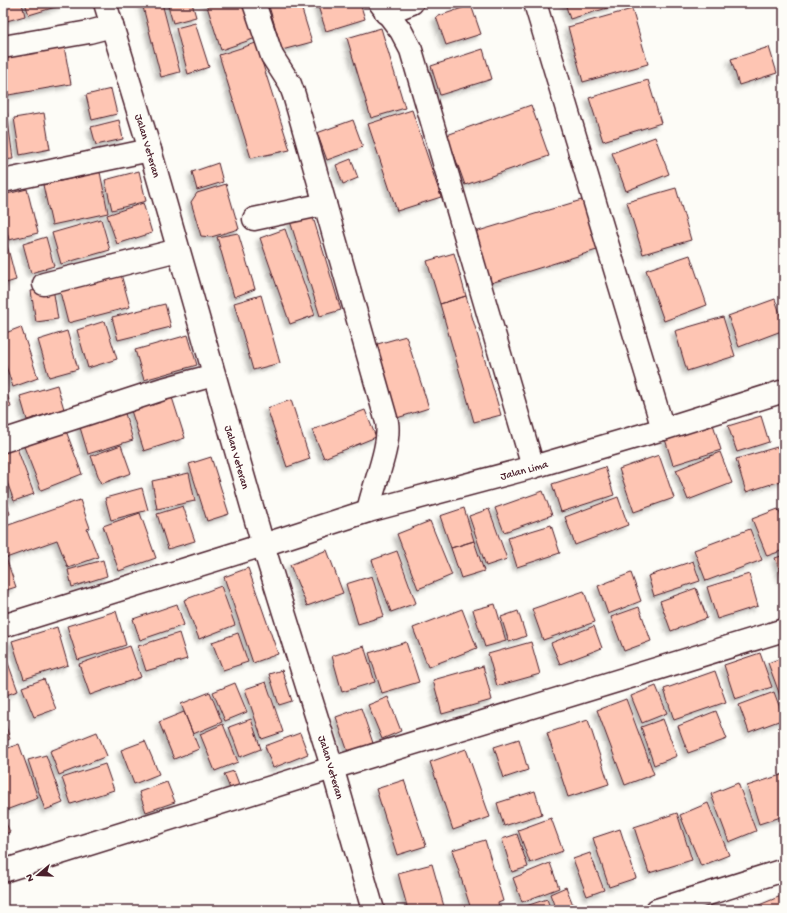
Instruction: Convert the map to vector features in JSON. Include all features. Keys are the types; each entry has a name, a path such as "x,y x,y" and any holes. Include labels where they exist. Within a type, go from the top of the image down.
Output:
{"street":[{"name":"Jalan Veteran","path":"104,3 150,150 263,545 332,768 373,910"},
{"path":"254,3 272,56 294,95 388,428 386,447 368,511"},
{"path":"412,3 383,8 401,31 411,50 533,467"},
{"path":"535,3 663,429"},
{"path":"3,48 89,32 112,26"},
{"path":"3,181 150,150"},
{"path":"254,219 326,204"},
{"path":"44,284 178,250"},
{"path":"3,441 163,389 214,375"},
{"name":"Jalan Lima","path":"3,626 368,511 533,467 663,429 784,391"},
{"path":"3,871 332,768 784,630"},
{"path":"657,910 784,870"}],"building":[{"path":"3,3 22,3 25,16 3,22"},
{"path":"25,3 61,3 62,5 29,15"},
{"path":"142,3 162,3 180,72 161,77"},
{"path":"167,3 192,3 196,17 173,23"},
{"path":"206,3 245,3 256,38 221,50"},
{"path":"268,3 300,3 312,42 282,50"},
{"path":"317,3 360,3 365,19 326,31"},
{"path":"565,3 613,3 614,6 570,19"},
{"path":"471,5 481,34 446,45 436,17"},
{"path":"632,9 648,64 583,82 568,27"},
{"path":"195,23 209,67 188,74 176,28"},
{"path":"381,28 405,108 371,118 347,38"},
{"path":"63,41 71,84 3,96 3,52"},
{"path":"256,43 290,150 251,158 219,55"},
{"path":"769,47 777,73 739,85 731,59"},
{"path":"483,49 492,79 440,95 431,66"},
{"path":"648,80 661,123 603,141 589,98"},
{"path":"111,89 117,114 92,120 86,95"},
{"path":"531,105 549,156 465,185 447,135"},
{"path":"412,110 441,197 397,211 368,124"},
{"path":"3,113 7,113 13,159 3,160"},
{"path":"44,113 50,149 20,155 14,118"},
{"path":"119,120 123,139 96,145 91,127"},
{"path":"353,120 363,147 327,160 317,133"},
{"path":"655,137 669,174 626,191 612,153"},
{"path":"351,159 358,178 343,184 336,165"},
{"path":"218,163 223,182 197,190 192,172"},
{"path":"139,171 146,201 112,210 105,180"},
{"path":"100,172 108,213 52,225 43,185"},
{"path":"226,184 239,229 211,237 201,236 191,202 197,193"},
{"path":"676,188 691,240 643,254 627,202"},
{"path":"27,189 38,233 9,240 3,215 3,195"},
{"path":"585,199 600,249 491,283 475,232"},
{"path":"143,203 152,233 117,244 107,215"},
{"path":"312,214 341,310 320,316 290,221"},
{"path":"101,219 110,250 61,264 52,233"},
{"path":"285,229 315,315 290,324 260,238"},
{"path":"238,233 255,289 234,297 217,237"},
{"path":"46,237 54,266 31,273 23,244"},
{"path":"6,241 16,280 3,284 3,242"},
{"path":"454,253 466,296 440,304 427,261"},
{"path":"690,255 707,305 664,321 646,270"},
{"path":"119,267 130,307 68,323 58,284"},
{"path":"53,288 58,319 36,322 31,291"},
{"path":"261,295 280,363 253,370 234,303"},
{"path":"466,296 501,415 474,422 440,304"},
{"path":"775,299 784,325 784,330 739,347 728,316"},
{"path":"165,304 171,327 118,340 112,317"},
{"path":"723,317 735,356 687,371 675,331"},
{"path":"105,321 117,359 88,368 77,330"},
{"path":"21,327 38,378 13,387 3,357 3,334"},
{"path":"67,331 78,369 49,377 38,340"},
{"path":"188,335 197,365 144,380 135,350"},
{"path":"406,336 429,408 397,418 374,345"},
{"path":"3,380 11,407 3,409"},
{"path":"57,385 64,409 27,420 20,396"},
{"path":"169,388 185,438 144,451 128,401"},
{"path":"291,400 310,459 287,467 267,408"},
{"path":"124,410 133,440 88,454 79,424"},
{"path":"365,410 376,437 324,458 312,430"},
{"path":"761,416 769,442 737,452 728,426"},
{"path":"713,424 721,450 673,465 665,439"},
{"path":"65,428 82,474 41,490 23,444"},
{"path":"121,445 131,473 101,484 91,456"},
{"path":"784,445 784,480 746,492 736,459"},
{"path":"17,448 34,494 14,501 3,471 3,453"},
{"path":"720,452 732,483 688,500 676,470"},
{"path":"659,455 674,498 634,512 619,469"},
{"path":"211,457 229,514 207,521 189,464"},
{"path":"605,467 614,495 561,512 552,484"},
{"path":"189,473 195,501 157,509 152,481"},
{"path":"142,488 148,510 111,520 105,498"},
{"path":"3,489 10,514 3,516"},
{"path":"543,491 552,515 504,532 495,508"},
{"path":"618,497 628,525 575,545 565,517"},
{"path":"80,500 90,528 87,529 98,557 68,568 57,540 6,558 16,587 3,591 3,527"},
{"path":"183,506 195,541 168,549 157,514"},
{"path":"464,508 474,541 451,548 440,516"},
{"path":"489,509 507,559 486,566 469,516"},
{"path":"778,509 784,523 784,550 767,556 752,519"},
{"path":"140,513 156,558 119,571 103,526"},
{"path":"430,521 452,575 418,589 397,534"},
{"path":"551,525 560,553 517,567 508,538"},
{"path":"750,529 762,560 706,581 694,550"},
{"path":"474,541 484,571 461,578 451,548"},
{"path":"327,550 343,593 307,606 290,565"},
{"path":"397,551 416,603 391,612 372,560"},
{"path":"784,555 784,582 775,558"},
{"path":"103,560 107,576 72,587 68,570"},
{"path":"693,561 700,581 654,596 648,576"},
{"path":"248,568 278,654 253,663 224,577"},
{"path":"631,573 641,601 608,614 598,586"},
{"path":"749,574 758,606 717,619 707,587"},
{"path":"372,576 384,616 358,624 346,584"},
{"path":"221,586 235,625 199,639 184,600"},
{"path":"696,588 707,618 671,631 660,601"},
{"path":"584,591 595,622 543,640 532,609"},
{"path":"177,604 184,625 140,640 133,619"},
{"path":"495,604 506,641 485,647 473,610"},
{"path":"639,607 651,641 624,651 611,617"},
{"path":"462,609 477,648 428,667 413,628"},
{"path":"116,611 126,645 78,660 67,626"},
{"path":"518,611 526,636 509,642 501,617"},
{"path":"594,626 602,648 560,664 551,643"},
{"path":"57,627 68,665 24,679 12,641"},
{"path":"179,633 187,659 146,671 138,646"},
{"path":"238,633 248,662 223,670 212,642"},
{"path":"406,642 419,682 382,693 369,653"},
{"path":"531,642 540,674 497,686 488,654"},
{"path":"130,646 141,677 90,695 79,664"},
{"path":"364,646 375,682 342,692 332,656"},
{"path":"3,649 18,691 3,696"},
{"path":"760,653 772,687 735,699 724,665"},
{"path":"784,657 784,706 768,663"},
{"path":"483,666 492,700 442,714 433,680"},
{"path":"282,670 292,701 279,705 269,674"},
{"path":"715,671 726,702 674,720 664,689"},
{"path":"44,679 56,709 34,717 22,687"},
{"path":"266,682 283,732 262,739 245,689"},
{"path":"235,683 247,712 225,721 213,692"},
{"path":"656,686 667,713 642,723 631,696"},
{"path":"210,692 222,722 193,734 181,704"},
{"path":"774,692 784,719 749,732 739,705"},
{"path":"388,697 401,731 382,739 368,705"},
{"path":"626,699 654,774 625,785 597,710"},
{"path":"361,708 373,743 348,752 336,717"},
{"path":"716,711 727,739 688,753 678,726"},
{"path":"184,712 199,749 174,759 159,722"},
{"path":"3,717 10,739 3,742"},
{"path":"251,719 261,749 240,757 229,727"},
{"path":"663,719 677,756 654,765 641,727"},
{"path":"588,720 609,784 568,797 547,733"},
{"path":"223,724 238,762 215,771 200,734"},
{"path":"97,732 107,756 59,775 50,751"},
{"path":"300,733 308,754 273,768 265,746"},
{"path":"519,739 528,770 504,778 494,747"},
{"path":"145,741 159,774 134,784 121,750"},
{"path":"19,744 38,798 6,810 3,802 3,750"},
{"path":"466,749 490,817 453,830 430,762"},
{"path":"46,755 63,803 45,810 28,760"},
{"path":"105,764 114,790 71,804 62,778"},
{"path":"234,771 240,787 231,791 224,774"},
{"path":"784,774 784,816 759,824 747,786"},
{"path":"404,780 426,846 397,855 376,789"},
{"path":"167,782 175,802 146,812 139,792"},
{"path":"738,783 756,831 729,842 711,794"},
{"path":"535,791 542,814 504,826 497,803"},
{"path":"708,803 729,855 701,866 680,815"},
{"path":"677,813 692,860 649,873 634,827"},
{"path":"3,817 10,832 3,835"},
{"path":"551,818 563,851 530,863 518,830"},
{"path":"620,829 636,878 609,887 593,838"},
{"path":"517,834 528,867 512,872 502,839"},
{"path":"485,840 503,901 498,903 500,910 457,910 470,906 452,850"},
{"path":"590,853 604,890 587,896 573,859"},
{"path":"550,863 559,888 522,902 513,878"},
{"path":"432,864 445,910 408,910 398,873"},
{"path":"566,887 575,910 556,910 550,894"},
{"path":"781,896 784,903 784,910 747,910"},
{"path":"547,899 551,910 517,910 517,909"}]}
